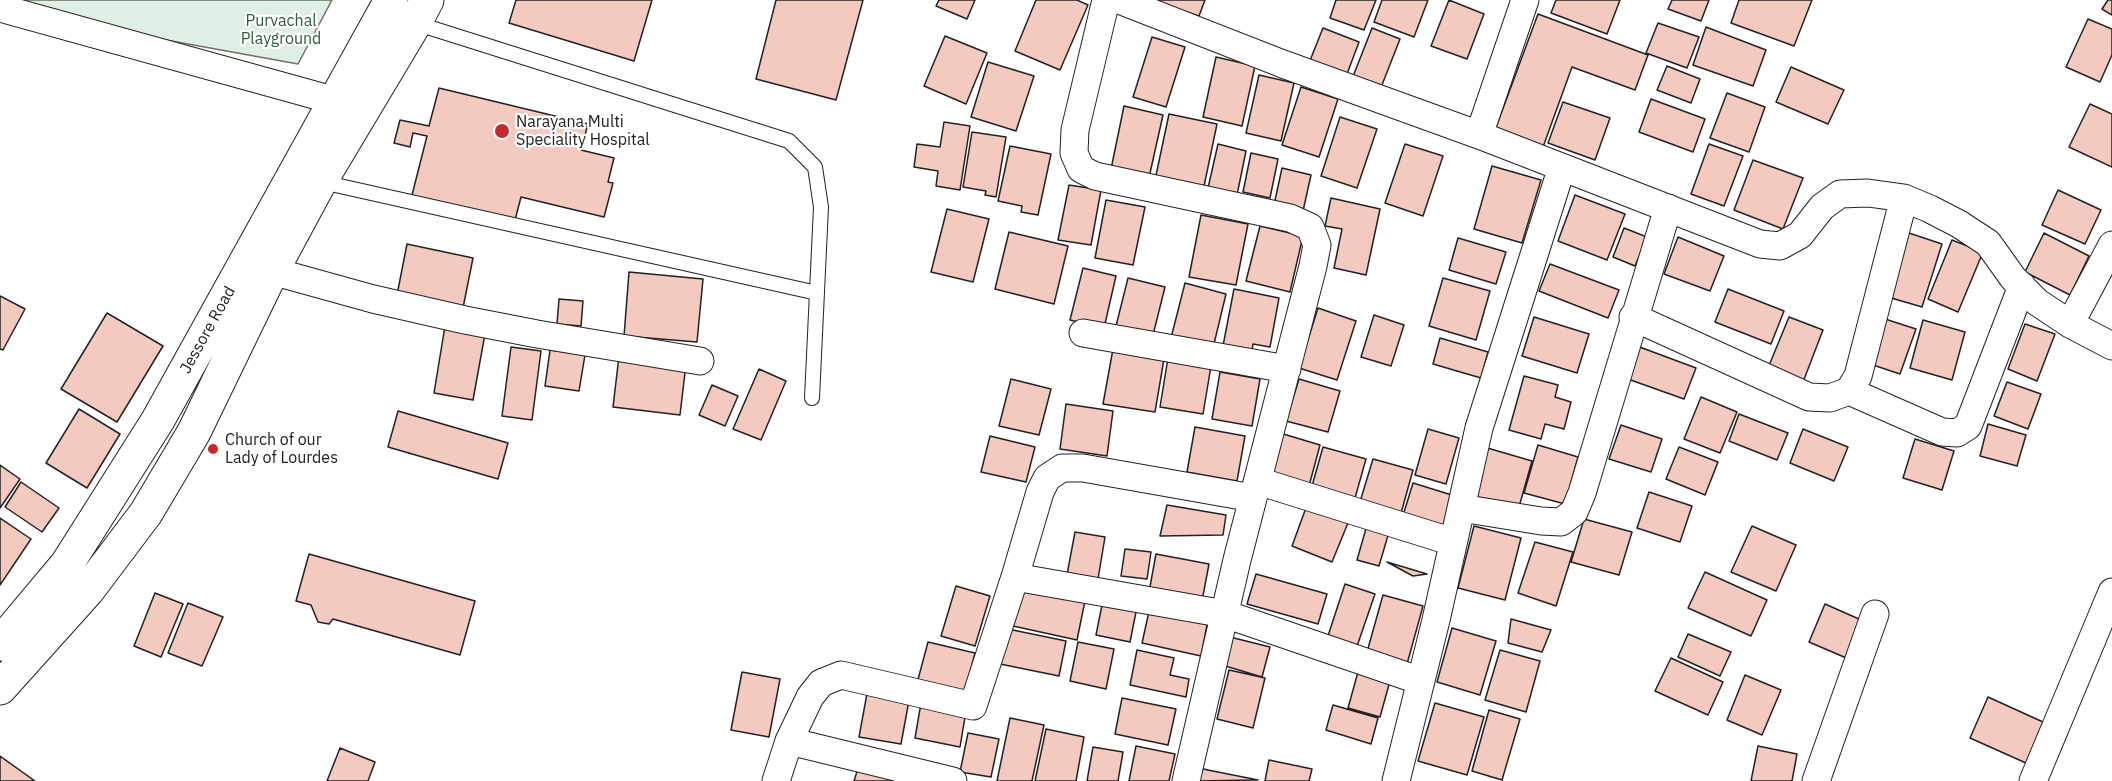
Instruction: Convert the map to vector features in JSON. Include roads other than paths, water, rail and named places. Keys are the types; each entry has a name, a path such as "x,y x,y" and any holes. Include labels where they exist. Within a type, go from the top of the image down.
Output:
{"highway":[{"name":"Jessore Road","path":"0,644 67,564 158,420 336,101 402,12"},
{"path":"0,688 88,590 146,513 194,432 272,271 320,182 402,12"}],"street":[{"path":"1106,0 1075,130 1074,153 1081,169 1095,176 1290,218 1310,227 1317,245 1186,781"},
{"path":"1119,0 1283,64 1479,135 1760,244 1780,246 1800,235 1822,207 1840,194 1868,193 1904,198 1959,224 1988,243 2013,278 2037,302 2070,324 2112,346"},
{"path":"1479,135 1525,0"},
{"path":"0,8 336,101"},
{"path":"1396,781 1479,428 1562,167"},
{"path":"1633,317 1809,397 1830,398 1849,391 1858,376 1904,198"},
{"path":"1461,508 1561,522 1574,512 1582,493 1633,317 1668,208"},
{"path":"2070,324 2112,245"},
{"path":"272,271 373,299 465,320 700,361"},
{"path":"1849,391 1942,432 1957,433 1968,426 2022,286"},
{"path":"1083,333 1287,369"},
{"path":"776,781 789,741 810,698 821,683 841,675 973,706 1040,492 1047,478 1062,468 1083,468 1256,489 1453,542"},
{"path":"1015,577 1225,614 1421,681"},
{"path":"2033,781 2112,592"},
{"path":"1816,781 1875,614"},
{"path":"789,741 953,781"}],"lane":[{"path":"402,12 789,141 815,167 821,207 812,398"},
{"path":"320,182 817,293"}],"place":[{"name":"Narayana Multi Speciality Hospital","path":"502,131"},
{"name":"Church of our Lady of Lourdes","path":"213,449"}],"park label":[{"name":"Purvachal Playground","path":"281,30"}]}
